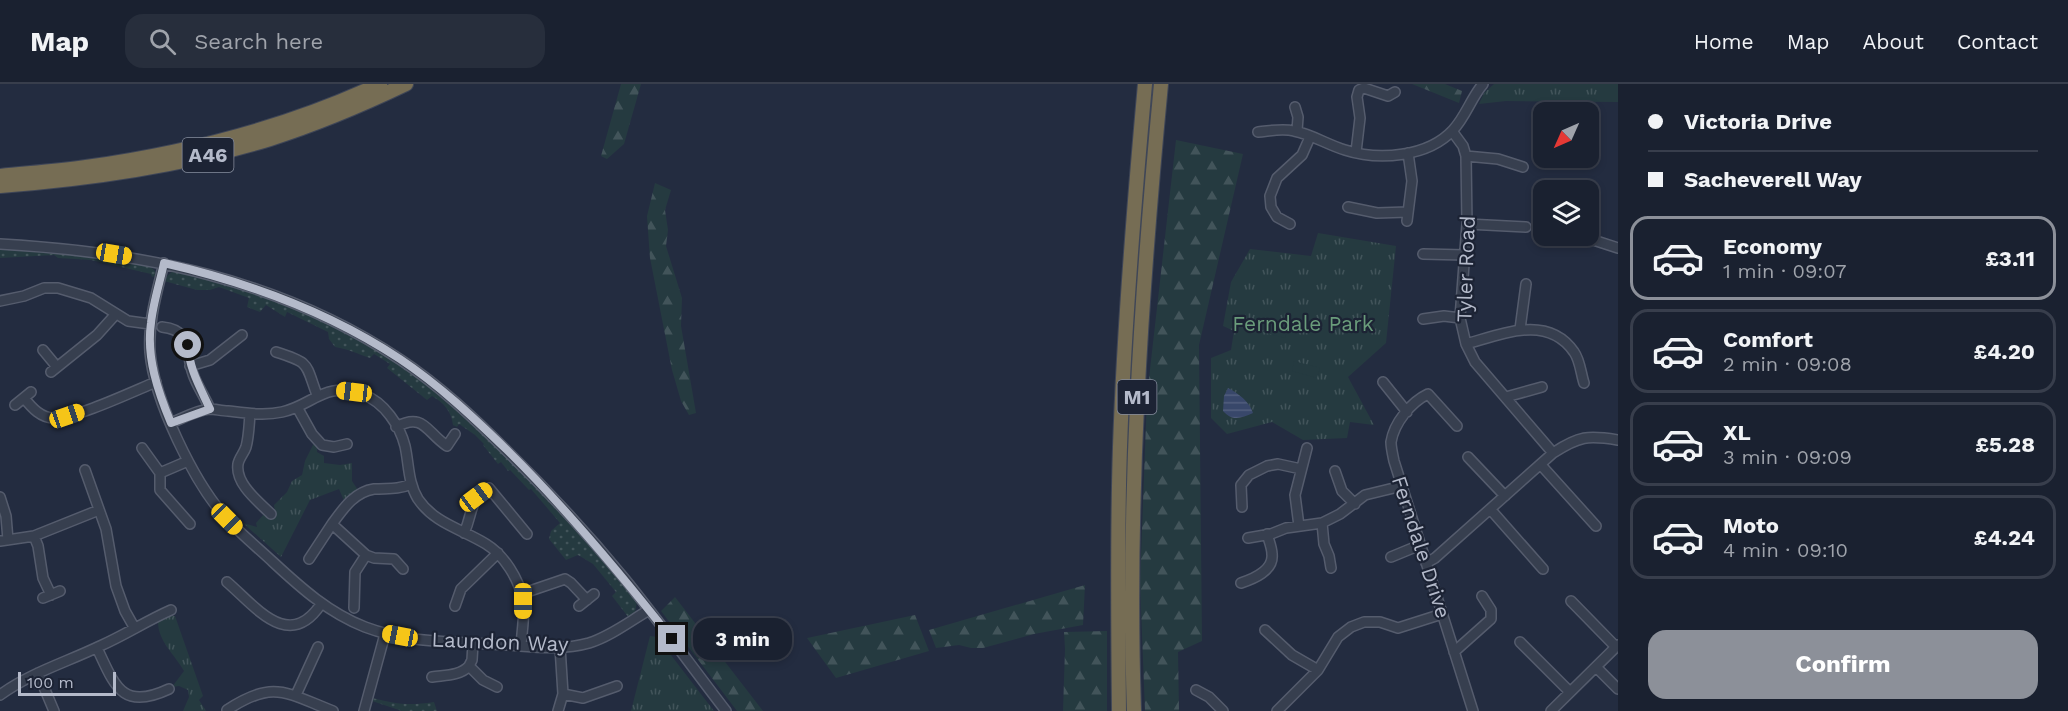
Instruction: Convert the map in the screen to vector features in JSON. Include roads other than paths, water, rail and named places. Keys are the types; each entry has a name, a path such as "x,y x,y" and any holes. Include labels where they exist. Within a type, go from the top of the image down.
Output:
{"highway":[{"name":"A46","path":"0,176 85,167 192,147 302,115 380,84"},
{"name":"A46","path":"0,186 60,181 123,172 200,157 269,139 319,122 406,84"},
{"name":"M1","path":"1119,711 1117,569 1120,447 1131,240 1145,84"},
{"name":"M1","path":"1134,711 1132,536 1135,445 1146,242 1161,84"}],"street":[{"path":"1258,132 1283,129 1296,131 1356,152 1383,155 1408,153 1435,144 1452,130 1463,118 1483,84"},
{"path":"1356,152 1360,118 1357,97 1359,90 1364,88 1388,96 1395,92"},
{"path":"1295,107 1298,117 1296,131"},
{"name":"Tyler Road","path":"1452,130 1464,146 1466,156 1467,224 1460,318 1466,344 1475,362 1553,453"},
{"path":"1290,224 1277,217 1271,207 1270,196 1277,178 1302,155 1310,137"},
{"path":"1348,207 1408,217 1412,181 1408,153"},
{"path":"1466,156 1512,159 1523,167"},
{"path":"1467,224 1526,227"},
{"path":"1599,242 1618,248"},
{"path":"0,244 114,254 164,263 231,280 298,306 367,340 420,374 477,420 552,496 610,561 726,711"},
{"path":"1423,254 1465,255"},
{"name":"Laundon Way","path":"164,263 150,324 150,353 156,381 171,423 197,479 227,519 302,590 344,618 384,634 415,639 473,643 560,647 589,643 649,610"},
{"path":"1520,329 1526,284"},
{"path":"0,301 24,296 44,288 58,288 91,298 128,321 150,324"},
{"path":"43,350 54,369 97,335 115,315"},
{"path":"1423,319 1444,316 1460,318"},
{"path":"168,325 178,331 188,345 190,366 210,409"},
{"path":"1466,344 1520,329 1544,330 1563,340 1575,353 1584,383"},
{"path":"190,366 210,360 235,336"},
{"path":"281,357 299,359 306,365 317,395"},
{"path":"15,405 27,395 42,415 54,418 67,416 156,381"},
{"path":"1383,382 1407,412"},
{"path":"1506,398 1542,387"},
{"path":"171,423 210,409 250,414 279,413 297,407 317,395 342,390 367,396 383,407 396,427 405,447 411,484 418,499 438,520 486,544 498,553 514,577 523,601 521,645"},
{"name":"Ferndale Drive","path":"1457,426 1428,394 1420,398 1398,422 1391,443 1394,461 1473,711"},
{"path":"297,407 312,434 322,445 334,447 347,444"},
{"path":"250,414 248,440 238,465 239,473 242,482 270,508"},
{"path":"396,427 408,420 417,421 447,446 455,434"},
{"path":"1426,563 1436,558 1553,453 1572,440 1595,436 1618,440"},
{"path":"142,448 160,473 160,490 190,524"},
{"path":"1299,526 1295,495 1307,448"},
{"path":"1468,457 1505,496"},
{"path":"160,473 188,461"},
{"path":"1242,507 1241,485 1249,475 1267,466 1278,464 1301,469"},
{"path":"1541,465 1596,526"},
{"path":"85,470 106,529 116,586 125,612 134,627"},
{"path":"1335,471 1342,491 1354,504"},
{"path":"309,559 319,550 332,524 354,498 363,492 399,489 411,484"},
{"path":"1248,538 1322,523 1365,495 1402,486"},
{"path":"464,533 476,497 489,488 527,534"},
{"path":"0,497 6,516 4,541 34,536 99,510"},
{"path":"1491,510 1543,569"},
{"path":"1322,523 1324,544 1331,568"},
{"path":"332,524 366,555 394,560 403,569"},
{"path":"1241,583 1260,575 1272,560 1273,555 1267,534"},
{"path":"34,536 38,546 43,578 51,595"},
{"path":"1391,557 1420,545"},
{"path":"394,560 400,551"},
{"path":"455,606 458,587 498,553"},
{"path":"357,602 355,572 366,555"},
{"path":"521,594 565,579 587,600"},
{"path":"227,582 258,609 283,626 302,622 314,614 321,603"},
{"path":"1454,652 1491,619 1491,610 1482,596"},
{"path":"1551,711 1617,646 1571,601"},
{"path":"0,695 38,673 123,636 134,627 171,610"},
{"path":"1277,711 1318,670 1338,637 1351,627 1364,622 1380,622 1398,628 1442,614"},
{"path":"150,619 154,629"},
{"path":"1265,630 1292,655 1318,670"},
{"path":"364,711 384,634"},
{"path":"1520,642 1570,692"},
{"path":"432,677 464,671 472,660 473,643"},
{"path":"558,711 563,694 560,647"},
{"path":"97,648 123,700 133,706 140,707 164,700 169,689"},
{"path":"296,695 320,648"},
{"path":"448,664 449,675"},
{"path":"469,666 483,680 497,687"},
{"path":"1596,667 1618,689"},
{"path":"38,673 54,711"},
{"path":"563,694 583,698 606,685 617,686"},
{"path":"1196,690 1209,697 1223,711"},
{"path":"230,705 260,692 282,691 333,711"}],"water":[{"path":"1228,388 1243,398 1253,413 1234,418 1223,411 1224,396"}],"park label":[{"name":"Ferndale Park","path":"1303,324"}]}
